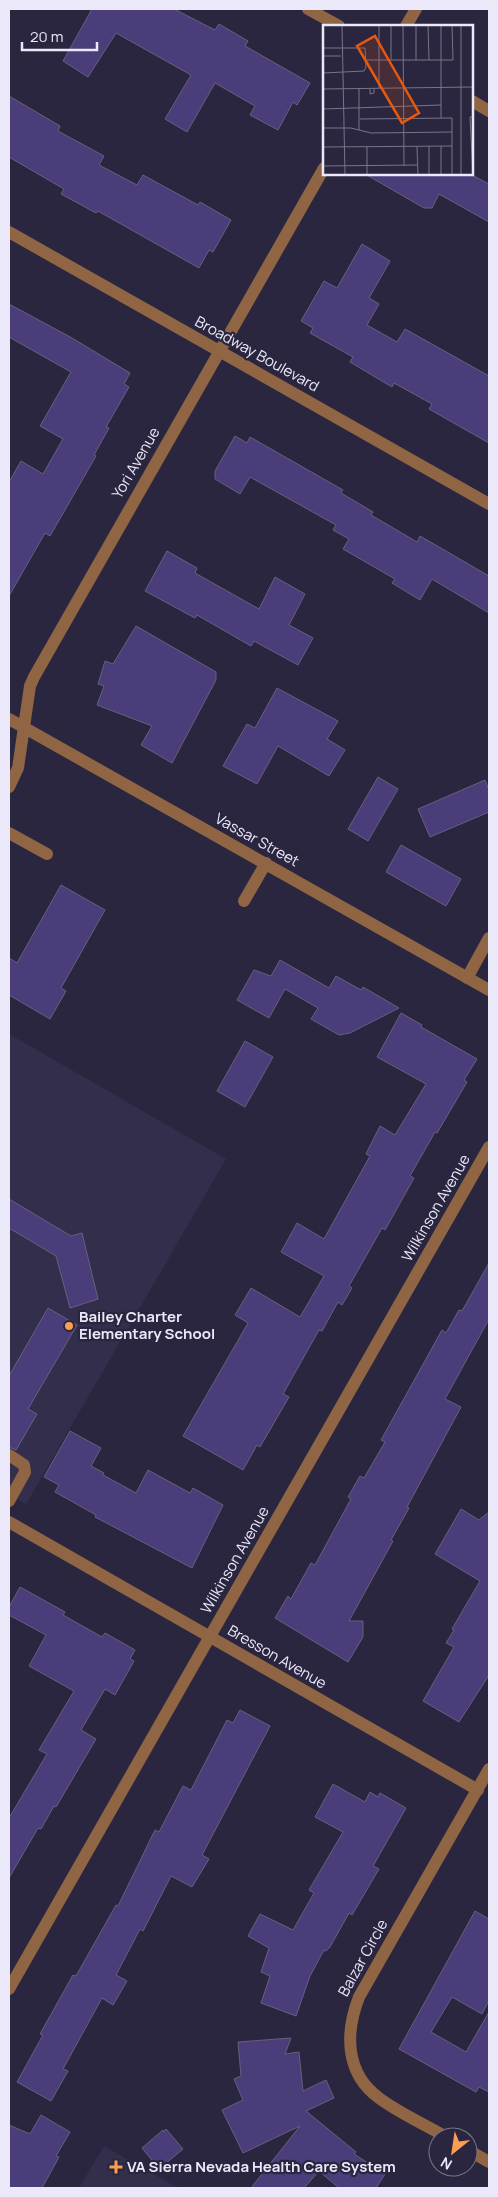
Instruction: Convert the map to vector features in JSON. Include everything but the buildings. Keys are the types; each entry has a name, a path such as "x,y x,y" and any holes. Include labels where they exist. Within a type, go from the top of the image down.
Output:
{"street":[{"path":"308,9 338,25"},
{"path":"407,25 416,9"},
{"path":"473,102 489,111"},
{"name":"Yori Avenue","path":"9,787 18,768 30,686 34,677 323,170"},
{"name":"Broadway Boulevard","path":"9,232 489,504"},
{"name":"Vassar Street","path":"9,719 489,990"},
{"path":"9,833 47,854"},
{"path":"244,902 266,863"},
{"path":"467,978 489,938"},
{"name":"Wilkinson Avenue","path":"9,1989 489,1147"},
{"path":"9,1455 24,1465 25,1472 9,1502"},
{"name":"Bresson Avenue","path":"9,1522 478,1790"},
{"name":"Balzar Circle","path":"429,2127 378,2098 362,2080 352,2060 348,2038 351,2016 359,1997 489,1769"},
{"path":"478,2156 489,2162"}],"shaded area":[{"name":"Bailey Charter Elementary School","path":"9,1034 226,1159 26,1504 9,1494"},
{"name":"VA Sierra Nevada Health Care System","path":"104,2146 178,2188 79,2188"}],"place":[{"name":"Bailey Charter Elementary School","path":"69,1326"},
{"name":"VA Sierra Nevada Health Care System","path":"116,2167"}]}
